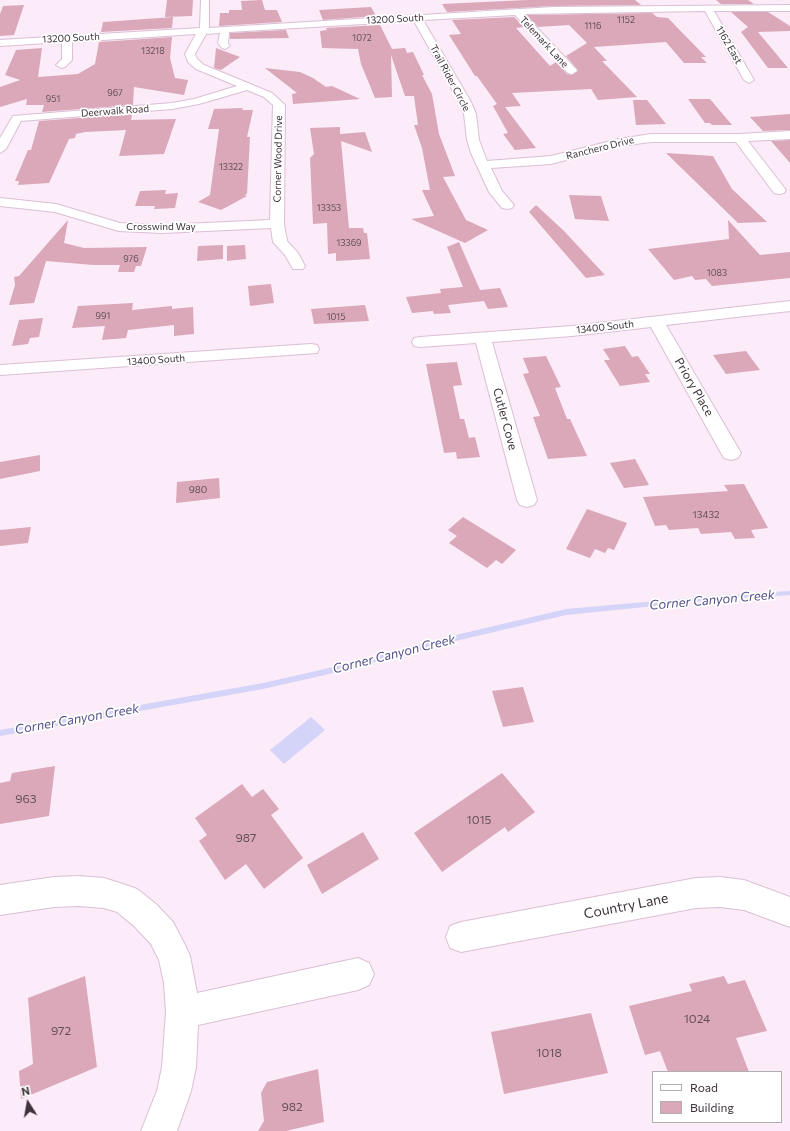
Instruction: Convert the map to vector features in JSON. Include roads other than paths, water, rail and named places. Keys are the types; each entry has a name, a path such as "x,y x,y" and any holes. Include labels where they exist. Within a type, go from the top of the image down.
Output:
{"street":[{"path":"203,31 205,27 205,0"},
{"path":"589,0 597,9"},
{"path":"668,0 680,9"},
{"name":"13200 South","path":"0,43 203,31 227,38 422,15 597,9 790,8"},
{"name":"1162 East","path":"708,9 749,80"},
{"name":"Telemark Lane","path":"517,12 572,71"},
{"name":"Trail Rider Circle","path":"422,15 468,108 473,140 483,165 496,192 507,204"},
{"name":"Corner Wood Drive","path":"203,31 190,54 192,60 200,67 268,95 275,100 279,106 277,224 280,242 291,253 298,266"},
{"path":"61,65 67,60 66,45 68,39"},
{"name":"Deerwalk Road","path":"0,149 18,118 172,106 195,102 246,87"},
{"name":"Ranchero Drive","path":"483,165 551,160 581,154 619,143 651,138 738,138 790,135"},
{"path":"738,138 779,190"},
{"name":"Crosswind Way","path":"0,202 56,208 120,227 162,229 277,224"},
{"name":"13400 South","path":"420,342 483,338 790,306"},
{"name":"Priory Place","path":"656,321 732,453"},
{"name":"Cutler Cove","path":"483,338 527,500"},
{"name":"13400 South","path":"0,370 311,349"},
{"path":"0,900 54,892 80,891 104,893 126,900 145,915 162,933 174,956 180,983 182,1012 179,1067 174,1090 159,1131"},
{"name":"Country Lane","path":"461,937 696,893 720,892 744,895 767,902 790,912"},
{"path":"182,1012 358,974"}],"water":[{"path":"311,717 325,730 284,764 270,750"}],"waterway":[{"name":"Corner Canyon Creek","path":"0,733 263,686 566,612 724,597 790,593"}]}
